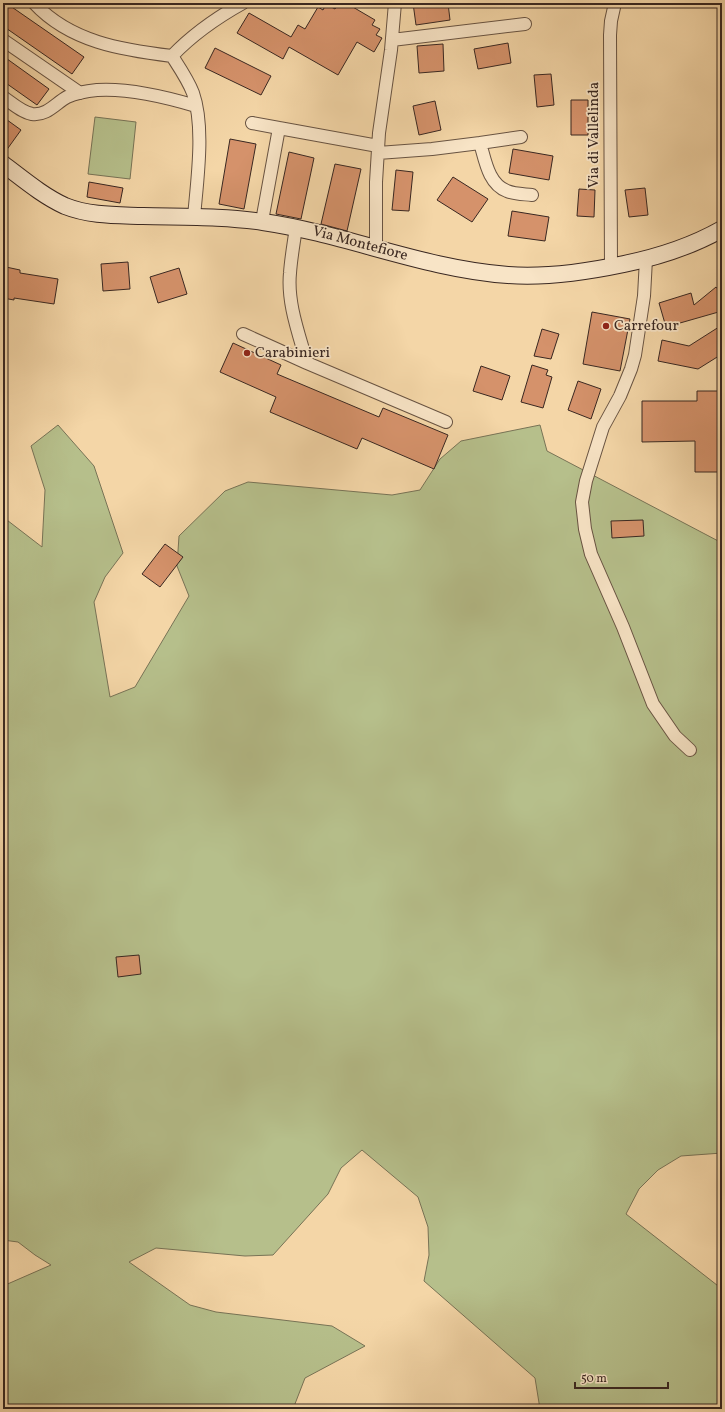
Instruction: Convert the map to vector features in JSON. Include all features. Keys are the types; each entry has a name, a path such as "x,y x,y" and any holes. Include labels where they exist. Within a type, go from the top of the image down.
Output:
{"main road":[{"name":"Via Montefiore","path":"3,164 55,201 79,210 106,215 235,218 262,221 296,227 446,266 510,275 530,276 568,274 611,267 646,259 680,248 721,231"}],"street":[{"path":"34,3 43,13 63,26 98,43 124,49 172,56"},
{"path":"172,56 186,41 205,26 244,3"},
{"path":"376,249 376,182 378,149 396,3"},
{"name":"Via di Vallelinda","path":"611,267 610,35 611,20 615,3"},
{"path":"392,40 526,24"},
{"path":"3,40 80,93"},
{"path":"172,56 191,89 196,106 199,133 194,217"},
{"path":"3,97 25,112 38,114 53,108 67,97 80,93 107,90 127,91 196,106"},
{"path":"252,123 378,149 425,150 521,137"},
{"path":"262,221 279,128"},
{"path":"480,143 492,178 497,186 511,193 532,195"},
{"path":"296,227 290,274 290,287 293,313 307,363"},
{"path":"646,259 644,296 635,355 620,396 603,427 586,481 582,502 585,529 591,554 623,627 653,704 676,736 690,750"},
{"path":"243,334 446,422"}],"green space":[{"path":"95,117 136,122 130,179 88,174"},
{"path":"58,425 94,466 123,553 105,577 94,602 110,697 135,687 189,596 177,566 179,536 225,491 248,482 392,495 420,490 440,459 461,441 540,425 547,451 722,543 722,1153 681,1156 658,1170 639,1189 626,1214 722,1289 722,1409 540,1409 535,1378 424,1281 429,1255 428,1227 418,1197 362,1150 341,1168 328,1194 273,1255 245,1256 156,1248 129,1262 190,1305 216,1312 332,1326 365,1346 305,1378 293,1409 3,1409 3,1286 51,1265 18,1242 3,1240 3,517 42,547 45,490 31,446"}],"building":[{"path":"3,3 6,3 84,57 72,74 3,26"},
{"path":"339,3 346,3 375,20 372,25 380,29 376,35 382,38 374,52 357,42 338,75 289,47 283,59 237,33 249,13 291,37 298,25 305,29 318,7 323,10 326,4 335,9"},
{"path":"413,3 448,3 450,20 416,25"},
{"path":"508,43 511,63 478,69 474,49"},
{"path":"443,44 444,71 419,73 417,46"},
{"path":"215,48 271,76 261,95 205,68"},
{"path":"3,56 49,89 37,105 3,81"},
{"path":"551,74 554,105 537,107 534,75"},
{"path":"571,100 588,100 588,135 571,135"},
{"path":"435,101 441,130 419,135 413,106"},
{"path":"3,117 21,130 3,155"},
{"path":"230,139 256,144 244,209 219,204"},
{"path":"513,149 553,156 549,180 509,173"},
{"path":"289,152 314,158 301,219 276,214"},
{"path":"335,164 361,169 347,231 321,224"},
{"path":"396,170 413,172 409,211 392,210"},
{"path":"453,177 488,199 472,222 437,200"},
{"path":"89,182 123,188 120,203 87,197"},
{"path":"645,188 648,215 629,217 625,190"},
{"path":"579,189 595,190 594,217 577,216"},
{"path":"512,211 549,217 545,241 508,236"},
{"path":"128,262 130,289 103,291 101,264"},
{"path":"6,267 20,270 20,273 58,279 54,304 14,298 14,300 3,298 3,280"},
{"path":"179,268 187,294 158,303 150,277"},
{"path":"716,287 722,294 722,311 666,327 659,303 691,293 694,305"},
{"path":"592,312 630,319 620,371 583,364"},
{"path":"722,325 722,354 698,369 658,361 662,340 689,346"},
{"path":"542,329 559,334 551,359 534,356"},
{"path":"233,343 281,365 277,374 379,417 383,408 448,435 434,469 362,438 357,449 270,412 276,397 220,372"},
{"path":"532,365 548,370 546,375 552,377 543,408 521,402"},
{"path":"481,366 510,376 502,400 473,391"},
{"path":"578,381 601,389 591,419 568,410"},
{"path":"697,391 722,391 722,472 695,472 695,441 642,442 642,401 697,401"},
{"path":"643,520 644,536 612,538 611,521"},
{"path":"165,544 183,557 160,587 142,574"},
{"path":"139,955 141,974 118,977 116,957"}],"place":[{"name":"Carrefour","path":"606,326"},
{"name":"Carabinieri","path":"247,353"}]}
